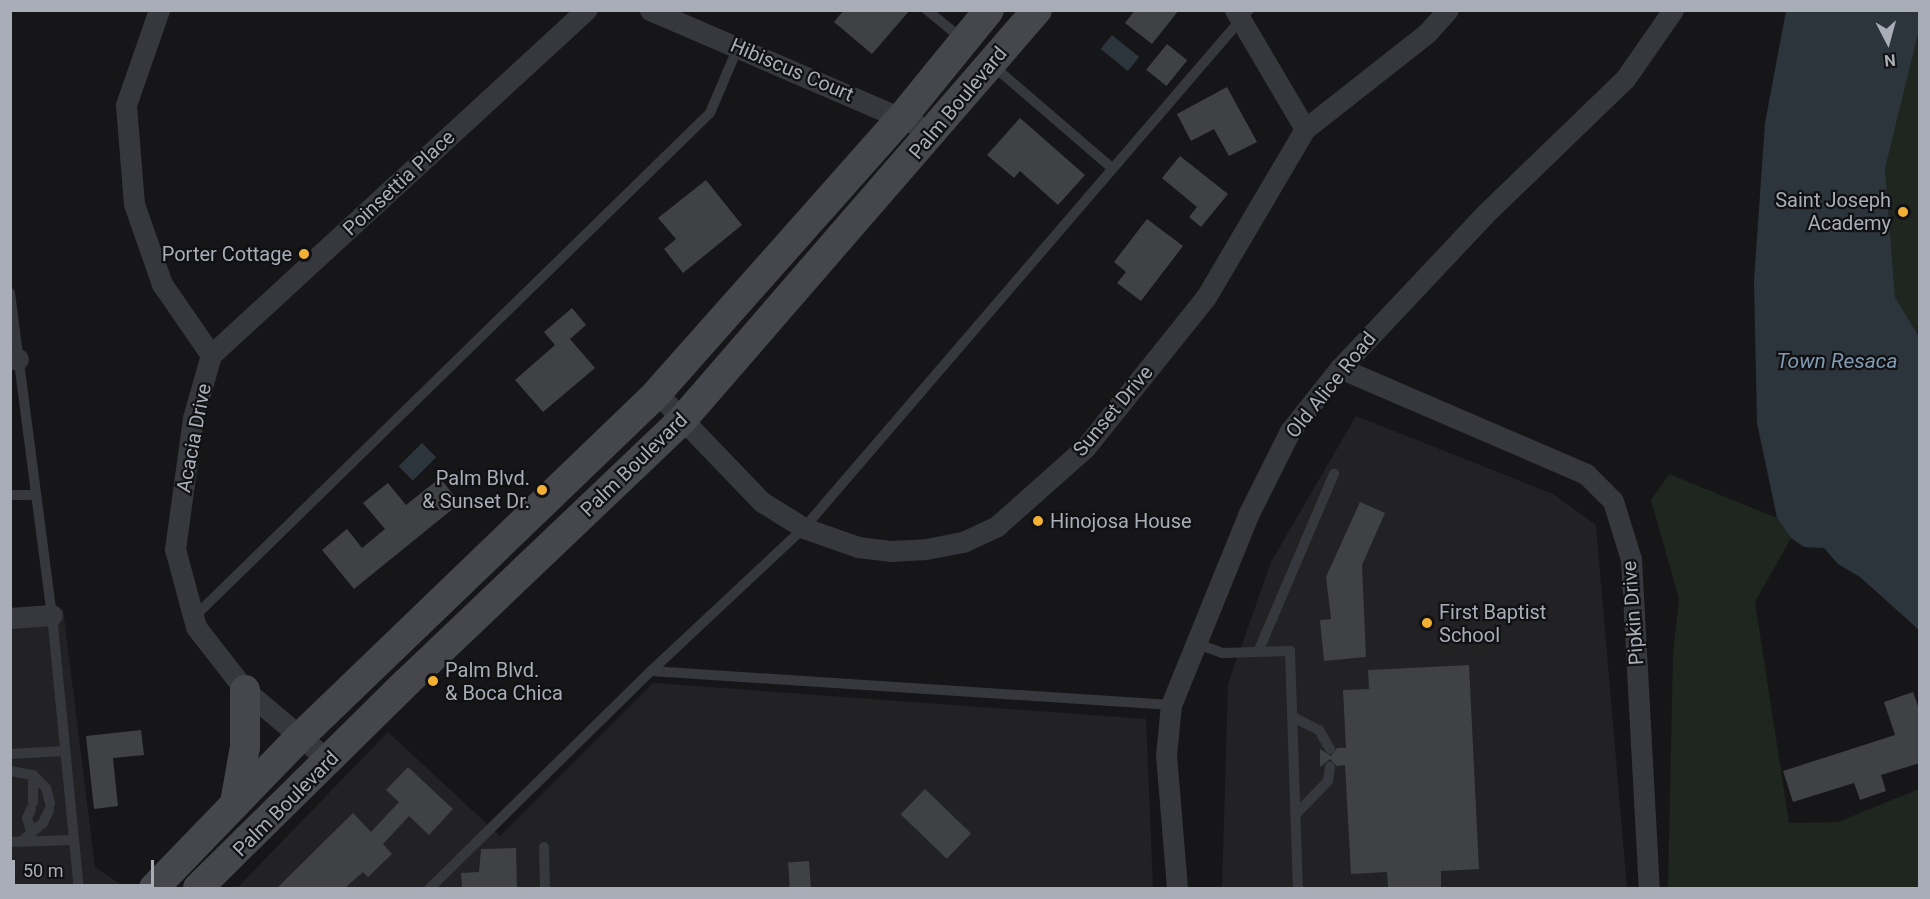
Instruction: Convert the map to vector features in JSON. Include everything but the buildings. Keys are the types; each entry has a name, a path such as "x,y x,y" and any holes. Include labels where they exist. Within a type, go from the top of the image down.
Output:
{"main road":[{"name":"Palm Boulevard","path":"154,888 300,736 657,393 903,116 989,10"},
{"name":"Palm Boulevard","path":"198,888 682,420 1037,10"},
{"path":"235,803 245,747 245,690"}],"street":[{"path":"159,10 126,105 134,204 162,284 211,355"},
{"name":"Poinsettia Place","path":"211,355 586,10"},
{"name":"Hibiscus Court","path":"650,10 903,116 933,132"},
{"name":"Sunset Drive","path":"657,393 762,502 804,528 858,547 890,551 926,549 963,542 997,526 1085,448 1206,297 1305,129 1427,33 1448,10"},
{"name":"Old Alice Road","path":"1177,888 1166,755 1171,705 1248,515 1290,431 1340,368 1485,214 1625,79 1673,10"},
{"path":"1241,14 1305,129"},
{"name":"Acacia Drive","path":"211,355 193,418 175,549 193,618 196,627 245,690 329,761"},
{"name":"Pipkin Drive","path":"1340,368 1586,474 1613,501 1631,559 1649,888"},
{"path":"10,618 52,615"}],"lane":[{"path":"927,10 964,41"},
{"path":"430,888 651,670 804,528 1113,168 1241,14"},
{"path":"193,618 710,113 738,47"},
{"path":"991,64 1113,168"},
{"path":"10,293 14,359 52,615 79,888"},
{"path":"1258,652 1334,474"},
{"path":"10,495 36,495"},
{"path":"1195,643 1223,653 1290,651 1298,888"},
{"path":"651,670 1171,705"},
{"path":"1293,717 1319,730 1330,749"},
{"path":"10,754 65,751"},
{"path":"1297,813 1328,780 1330,766"},
{"path":"10,771 33,775 46,788 50,807 43,823 31,830 22,841"},
{"path":"31,830 27,818 32,805 33,775"},
{"path":"10,842 74,840"},
{"path":"544,847 545,888"}],"shaded area":[{"name":"Saint Joseph Academy","path":"1919,30 1919,337 1895,297 1885,169"},
{"name":"First Baptist School","path":"1356,416 1553,494 1596,525 1627,888 1222,888 1228,684 1271,562"},
{"path":"1669,474 1777,518 1791,538 1755,602 1789,823 1838,822 1919,789 1919,888 1668,888 1673,655 1679,599 1651,500"},
{"path":"11,609 63,609 95,867 126,888 11,888"},
{"path":"653,683 1146,719 1153,888 237,888 388,732 500,836"}],"water":[{"name":"Town Resaca","path":"1786,11 1919,11 1919,30 1885,169 1895,297 1919,337 1919,630 1860,577 1838,564 1824,548 1804,547 1791,538 1777,518 1757,423 1754,281 1765,123"},
{"path":"1112,35 1139,57 1128,71 1101,49"},
{"path":"422,443 436,457 413,480 399,466"}],"place":[{"name":"Saint Joseph Academy","path":"1903,212"},
{"name":"Porter Cottage","path":"304,254"},
{"name":"Palm Blvd. & Sunset Dr.","path":"542,490"},
{"name":"Hinojosa House","path":"1038,521"},
{"name":"First Baptist School","path":"1427,623"},
{"name":"Palm Blvd. & Boca Chica","path":"433,681"}]}
